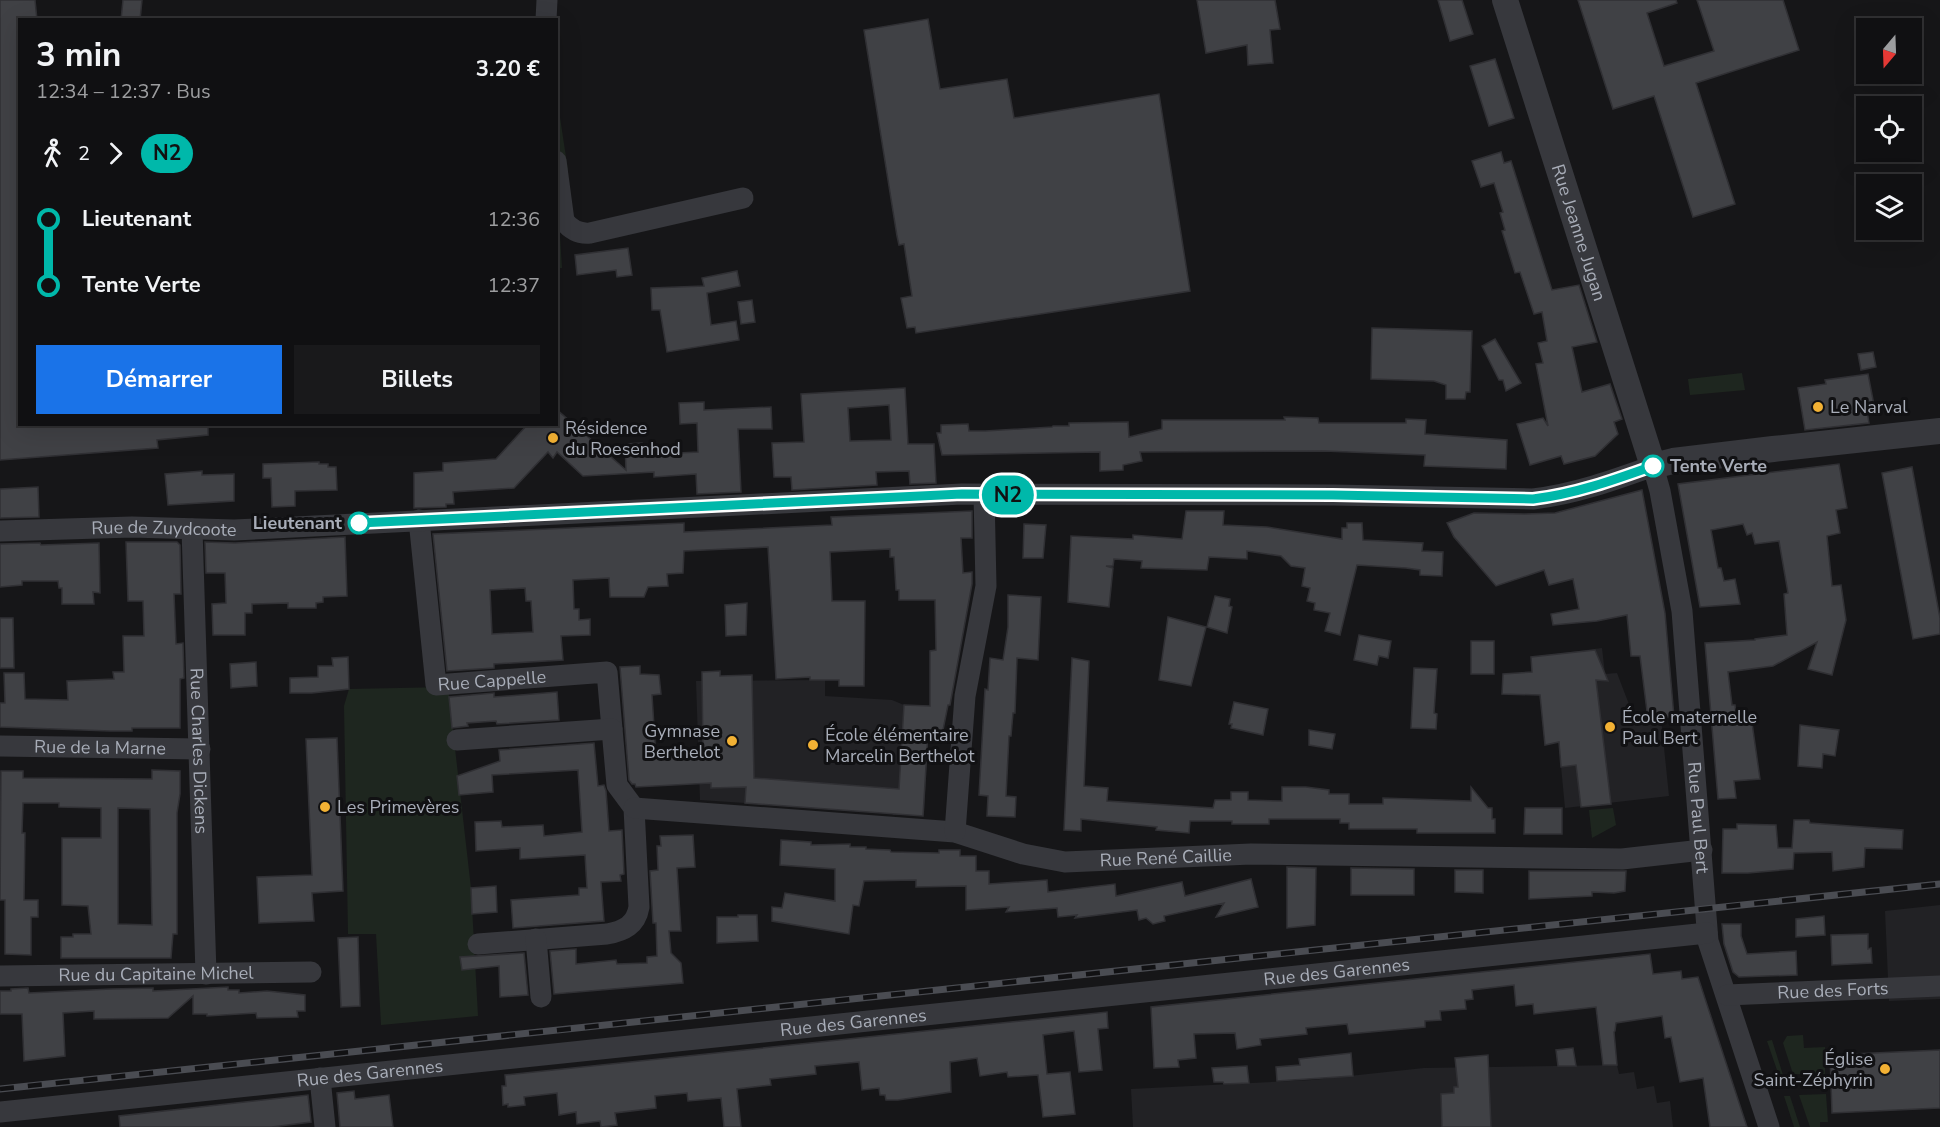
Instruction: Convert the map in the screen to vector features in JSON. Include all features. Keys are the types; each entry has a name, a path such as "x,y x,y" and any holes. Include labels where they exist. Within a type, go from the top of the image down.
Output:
{"street":[{"path":"546,18 547,0"},
{"name":"Rue Jeanne Jugan","path":"1505,0 1653,466"},
{"path":"558,176 564,221 574,231 581,233 590,233 743,198"},
{"path":"1653,466 1673,461 1762,450 1940,431"},
{"name":"Rue de Zuydcoote","path":"0,531 132,527 234,530 984,494 1322,495 1533,499 1554,497 1604,484 1653,466"},
{"name":"Rue Paul Bert","path":"1653,466 1660,491 1682,611 1707,933 1712,957 1727,995 1769,1127"},
{"path":"955,832 965,696 986,586 984,494"},
{"name":"Rue Cappelle","path":"419,520 436,685 606,672 612,729"},
{"name":"Rue Charles Dickens","path":"192,529 206,974"},
{"path":"457,740 612,729 617,785 634,808 639,906 633,922 625,929 615,932 478,944"},
{"name":"Rue de la Marne","path":"0,746 200,748"},
{"name":"Rue René Caillie","path":"634,808 955,832 1023,854 1065,862 1251,854 1622,859 1702,850"},
{"name":"Rue des Garennes","path":"0,1112 1707,933"},
{"path":"536,939 541,996"},
{"name":"Rue du Capitaine Michel","path":"0,976 311,972"},
{"name":"Rue des Forts","path":"1727,995 1940,986"},
{"path":"320,1078 325,1127"}],"shaded area":[{"path":"558,104 568,170 559,220 562,268 558,268"},
{"path":"1742,373 1745,390 1690,395 1688,379"},
{"name":"École maternelle Paul Bert","path":"1602,648 1605,674 1617,673 1635,720 1661,718 1669,796 1565,808 1554,693 1535,694 1531,657"},
{"name":"École élémentaire Marcelin Berthelot","path":"825,680 825,696 892,700 904,705 930,706 924,815 893,815 892,813 700,800 696,681"},
{"path":"448,687 471,888 478,1016 381,1025 376,934 348,934 344,706 349,689"},
{"path":"1613,808 1616,825 1592,838 1589,810"},
{"path":"1940,905 1940,999 1889,1001 1885,911"},
{"path":"1803,1035 1804,1048 1825,1047 1825,1075 1793,1074 1783,1043 1787,1036"},
{"path":"1772,1040 1783,1075 1779,1076 1767,1041"},
{"path":"1617,1065 1619,1074 1634,1072 1637,1089 1654,1086 1657,1103 1670,1101 1673,1127 1133,1127 1131,1089 1312,1080 1424,1068"},
{"path":"1826,1094 1828,1122 1820,1122 1820,1127 1810,1127 1799,1095"},
{"path":"1784,1096 1790,1096 1800,1127 1794,1127"}],"building":[{"path":"0,0 35,0 37,18 18,18 18,426 208,426 208,435 157,440 158,448 0,460"},
{"path":"123,0 142,0 140,18 121,18"},
{"path":"1197,0 1275,0 1280,29 1270,30 1273,63 1248,65 1247,45 1206,53"},
{"path":"1438,0 1462,0 1473,34 1450,41"},
{"path":"1578,0 1676,0 1677,3 1647,13 1664,66 1714,51 1697,0 1783,0 1799,50 1696,83 1735,204 1693,217 1654,96 1613,109"},
{"path":"928,19 940,89 1007,79 1014,118 1159,94 1190,291 916,333 915,327 907,328 901,298 912,296 904,244 899,245 897,236 864,30"},
{"path":"1495,59 1514,118 1489,126 1470,66"},
{"path":"1501,152 1504,163 1511,161 1552,290 1579,285 1597,342 1572,347 1582,392 1610,384 1622,419 1614,422 1618,434 1595,456 1564,464 1561,456 1530,465 1517,424 1543,418 1548,426 1536,364 1543,363 1538,343 1547,341 1542,312 1534,314 1520,272 1515,273 1502,231 1505,230 1500,213 1503,212 1494,183 1481,187 1472,161"},
{"path":"628,248 632,275 617,277 616,270 577,275 575,255"},
{"path":"737,271 740,286 707,293 711,325 736,321 739,340 667,352 660,310 652,310 651,288 704,286 702,278"},
{"path":"752,300 755,322 741,324 738,302"},
{"path":"1372,328 1472,331 1470,392 1466,392 1465,399 1446,399 1446,385 1434,381 1371,379"},
{"path":"1495,339 1521,383 1506,391 1503,380 1499,380 1482,346"},
{"path":"1873,352 1876,367 1861,370 1858,354"},
{"path":"1868,374 1875,410 1867,411 1869,423 1805,430 1798,388 1826,384 1825,380"},
{"path":"905,388 908,444 934,444 936,483 910,484 909,471 876,472 877,485 792,490 791,477 774,477 772,443 804,442 801,394","holes":["889,405 891,440 850,441 848,408"]},
{"path":"704,402 704,410 771,407 772,429 738,429 741,492 697,494 696,474 654,477 654,472 583,476 557,452 553,458 548,452 514,488 453,492 454,504 446,504 446,507 414,508 414,473 443,471 443,463 496,459 526,426 558,426 558,411 626,470 625,444 642,443 642,447 657,446 658,454 698,452 697,423 680,424 679,403"},
{"path":"1284,417 1318,418 1319,423 1406,423 1406,419 1426,420 1425,434 1507,440 1506,469 1424,466 1425,455 1324,451 1140,452 1142,461 1123,465 1123,470 1100,471 1100,452 942,455 937,433 941,433 941,425 968,424 969,431 985,431 1069,426 1069,423 1128,422 1129,437 1162,429 1162,420 1285,420"},
{"path":"319,462 319,464 328,464 328,467 336,467 337,490 295,491 295,506 272,507 271,478 263,478 263,464"},
{"path":"1839,464 1847,508 1836,510 1840,533 1827,536 1832,586 1841,585 1846,620 1832,675 1808,669 1817,642 1773,666 1728,672 1732,705 1735,705 1736,715 1747,715 1747,723 1752,723 1760,779 1734,781 1736,798 1718,799 1705,643 1755,640 1787,635 1784,594 1788,593 1779,541 1755,544 1752,533 1747,535 1743,524 1711,530 1718,568 1721,568 1724,581 1735,579 1740,604 1700,607 1678,484"},
{"path":"1912,467 1940,618 1940,634 1913,639 1882,473"},
{"path":"202,471 202,475 234,474 234,501 168,505 165,474"},
{"path":"38,487 39,517 0,518 0,489"},
{"path":"1642,490 1665,613 1674,717 1648,719 1640,656 1631,656 1627,615 1597,621 1553,625 1551,614 1579,609 1573,579 1549,585 1544,570 1496,586 1454,537 1447,523 1474,513 1555,513"},
{"path":"972,511 972,538 961,538 963,573 972,572 972,584 950,705 948,705 942,735 928,733 923,816 745,803 746,787 711,788 711,783 636,787 629,780 620,667 640,666 640,674 659,675 661,694 652,695 656,758 703,755 702,672 720,671 720,676 752,675 754,778 899,789 904,705 930,706 930,651 936,650 935,600 899,600 899,590 896,590 894,557 890,557 890,549 830,552 832,601 865,601 864,686 839,686 839,680 810,680 810,677 776,679 768,547 684,551 683,573 667,574 668,586 648,587 644,597 610,597 609,578 573,580 574,609 579,609 579,620 590,619 590,635 561,636 563,660 494,664 494,668 447,671 433,534 684,523 684,532 832,525 831,517","holes":["525,588 526,601 531,601 533,632 492,634 490,590"]},
{"path":"1186,511 1224,511 1223,525 1267,527 1342,539 1342,528 1347,528 1347,523 1362,523 1363,540 1423,543 1422,551 1443,552 1442,576 1420,575 1420,570 1406,568 1357,565 1340,635 1325,631 1330,613 1314,610 1315,603 1307,601 1310,588 1302,586 1305,568 1291,566 1281,556 1247,551 1247,559 1209,557 1207,570 1141,568 1142,561 1114,559 1113,566 1106,566 1113,568 1109,607 1068,602 1071,536 1133,539 1133,535 1182,539"},
{"path":"1024,524 1046,525 1043,558 1023,558"},
{"path":"345,537 347,596 323,597 323,602 316,603 316,608 288,608 288,603 252,604 252,613 245,613 245,635 213,635 212,604 226,603 225,573 206,573 205,542 235,543"},
{"path":"126,542 177,542 180,545 181,594 174,594 176,644 183,643 184,678 180,679 180,728 132,728 132,731 110,731 0,727 0,703 5,703 4,673 24,673 25,699 68,700 67,681 114,679 113,672 124,672 123,636 144,636 143,601 128,601"},
{"path":"40,543 41,545 99,543 100,593 93,592 94,604 62,604 62,588 59,588 58,581 22,581 22,585 0,587 0,544"},
{"path":"1008,595 1041,597 1038,660 1017,658 1015,713 1013,713 1011,736 1009,736 1006,796 1016,797 1015,817 987,816 988,796 979,795 985,689 988,690 990,658 1003,660 1008,627"},
{"path":"1215,596 1230,599 1229,606 1232,607 1227,633 1207,627"},
{"path":"747,603 746,635 726,636 725,605"},
{"path":"1168,617 1206,627 1191,686 1159,680"},
{"path":"0,618 13,618 14,668 0,668"},
{"path":"1359,635 1391,641 1388,658 1379,656 1377,665 1354,660"},
{"path":"1471,641 1494,641 1494,674 1471,674"},
{"path":"1595,650 1608,681 1596,680 1611,804 1581,807 1576,765 1561,767 1559,742 1545,745 1540,695 1502,694 1503,674 1532,672 1531,657"},
{"path":"348,657 349,689 290,693 290,678 318,677 318,666 333,666 332,658"},
{"path":"1072,658 1089,661 1084,786 1108,788 1107,801 1213,808 1215,800 1231,800 1231,792 1248,792 1248,800 1282,801 1282,787 1306,787 1329,790 1329,794 1349,794 1349,804 1383,804 1383,798 1471,801 1471,787 1488,808 1492,808 1495,833 1417,833 1417,829 1349,829 1349,823 1340,823 1340,819 1269,819 1269,824 1190,821 1189,833 1156,830 1157,827 1081,819 1081,831 1064,830"},
{"path":"256,662 257,686 231,688 230,664"},
{"path":"1414,668 1437,669 1434,713 1437,714 1436,729 1411,728"},
{"path":"557,692 559,720 497,724 496,721 467,723 468,726 452,728 449,697 494,693 494,697"},
{"path":"1234,702 1268,709 1263,735 1231,728 1232,724 1229,724"},
{"path":"1800,725 1839,730 1835,756 1823,754 1822,768 1798,766"},
{"path":"1309,730 1335,734 1332,749 1309,745"},
{"name":"Les Primevères","path":"337,738 343,891 312,893 314,921 259,923 257,877 312,875 306,739"},
{"path":"594,743 598,786 604,785 606,791 609,831 622,830 624,874 620,875 621,881 601,882 604,921 513,928 511,900 579,895 579,888 587,888 585,855 520,859 520,848 476,851 475,822 501,821 502,827 543,825 544,836 582,832 578,770 492,775 493,792 459,795 457,776 500,761 499,750"},
{"path":"152,770 180,771 177,813 177,934 173,934 171,958 61,958 61,937 91,934 88,906 62,905 62,838 101,838 101,808 59,807 59,803 23,803 24,900 38,900 38,917 31,917 31,955 5,954 5,900 0,900 1,771 23,771 23,778 152,779","holes":["118,808 150,809 152,925 118,924"]},
{"path":"1525,808 1562,808 1562,834 1524,834"},
{"path":"1794,820 1903,830 1902,849 1865,848 1864,867 1833,871 1832,852 1794,853 1793,869 1722,873 1723,829 1737,829 1737,824 1776,825 1778,848 1792,848"},
{"path":"693,835 695,867 677,868 681,931 669,931 671,953 681,963 683,983 554,994 550,951 576,949 576,964 616,960 617,964 647,963 647,957 657,956 650,871 658,870 657,846 661,846 660,836"},
{"path":"781,840 811,842 811,845 850,844 850,847 866,847 866,849 890,850 891,852 939,853 939,850 960,850 960,856 976,856 976,871 989,871 989,884 1047,880 1048,892 1115,884 1116,896 1182,882 1185,896 1251,879 1258,907 1216,917 1224,903 1164,916 1165,921 1153,924 1146,918 1139,920 1137,910 1075,918 1077,915 1058,917 1057,908 1006,912 1009,907 966,910 966,886 916,887 916,880 864,881 859,906 853,905 849,934 772,921 772,907 782,908 785,893 835,901 835,869 780,865"},
{"path":"1287,867 1316,868 1315,925 1287,928"},
{"path":"1351,868 1414,869 1414,895 1351,895"},
{"path":"1455,870 1483,870 1483,893 1455,892"},
{"path":"1529,871 1626,871 1625,891 1592,892 1592,896 1529,899"},
{"path":"496,886 497,912 472,914 471,888"},
{"path":"738,915 757,915 758,941 717,943 717,917 738,917"},
{"path":"1824,916 1825,935 1796,937 1796,919"},
{"path":"1722,924 1741,924 1741,936 1747,954 1796,951 1797,975 1739,977 1733,972 1724,944"},
{"path":"1868,934 1868,949 1871,948 1872,963 1832,965 1831,935"},
{"path":"358,937 360,1006 341,1007 338,938"},
{"path":"524,953 528,995 500,997 499,966 462,970 460,957"},
{"path":"1650,954 1653,974 1681,971 1682,979 1698,977 1747,1127 1710,1127 1703,1078 1680,1082 1671,1037 1665,1038 1662,1016 1616,1023 1614,1032 1617,1065 1603,1065 1596,1007 1534,1014 1533,1004 1516,1006 1514,985 1472,990 1473,999 1465,1000 1466,1009 1440,1011 1441,1020 1425,1021 1425,1027 1349,1034 1347,1024 1306,1028 1307,1034 1260,1039 1261,1045 1237,1049 1235,1033 1194,1034 1196,1058 1178,1060 1179,1067 1154,1068 1151,1007"},
{"path":"228,987 228,990 239,990 239,993 267,991 305,995 305,1011 297,1011 298,1017 257,1018 256,1013 207,1016 207,1014 193,1014 193,996 168,1018 94,1019 94,1011 63,1013 65,1056 24,1061 22,1014 0,1014 0,991 11,991 11,989 28,988 29,993"},
{"path":"1107,1012 1108,1028 1098,1029 1102,1070 1079,1072 1074,1031 1043,1035 1047,1074 1070,1072 1075,1114 1043,1117 1038,1075 1008,1077 1007,1072 980,1076 977,1058 950,1062 951,1092 898,1100 886,1100 885,1095 880,1095 879,1088 862,1090 859,1062 815,1066 816,1074 770,1079 771,1085 737,1089 741,1127 724,1127 721,1098 688,1101 687,1093 655,1096 656,1108 615,1113 617,1125 601,1127 600,1121 577,1124 576,1112 559,1115 557,1093 524,1097 525,1105 508,1107 508,1104 503,1105 502,1086 506,1086 505,1075"},
{"path":"1573,1048 1576,1066 1558,1066 1556,1050"},
{"name":"Église Saint-Zéphyrin","path":"1940,1050 1940,1108 1832,1113 1830,1055"},
{"path":"1351,1053 1353,1076 1277,1081 1276,1067 1300,1065 1299,1059"},
{"path":"1488,1055 1491,1127 1442,1127 1441,1094 1454,1093 1454,1087 1458,1087 1455,1058"},
{"path":"1247,1066 1249,1083 1214,1082 1212,1068"},
{"path":"354,1091 355,1099 389,1095 393,1127 340,1127 337,1093"},
{"path":"308,1095 311,1122 272,1127 120,1127 119,1116"}],"railway":[{"path":"0,1089 1940,884"}],"bus line":[{"name":"N2","path":"359,523 962,494 1333,495 1533,499 1554,497 1604,484 1653,466"}],"place":[{"name":"Le Narval","path":"1818,407"},
{"name":"Résidence du Roesenhod","path":"553,438"},
{"name":"Tente Verte","path":"1653,466"},
{"name":"Lieutenant","path":"359,523"},
{"name":"École maternelle Paul Bert","path":"1610,727"},
{"name":"Gymnase Berthelot","path":"732,741"},
{"name":"École élémentaire Marcelin Berthelot","path":"813,745"},
{"name":"Les Primevères","path":"325,807"},
{"name":"Église Saint-Zéphyrin","path":"1885,1069"}]}
